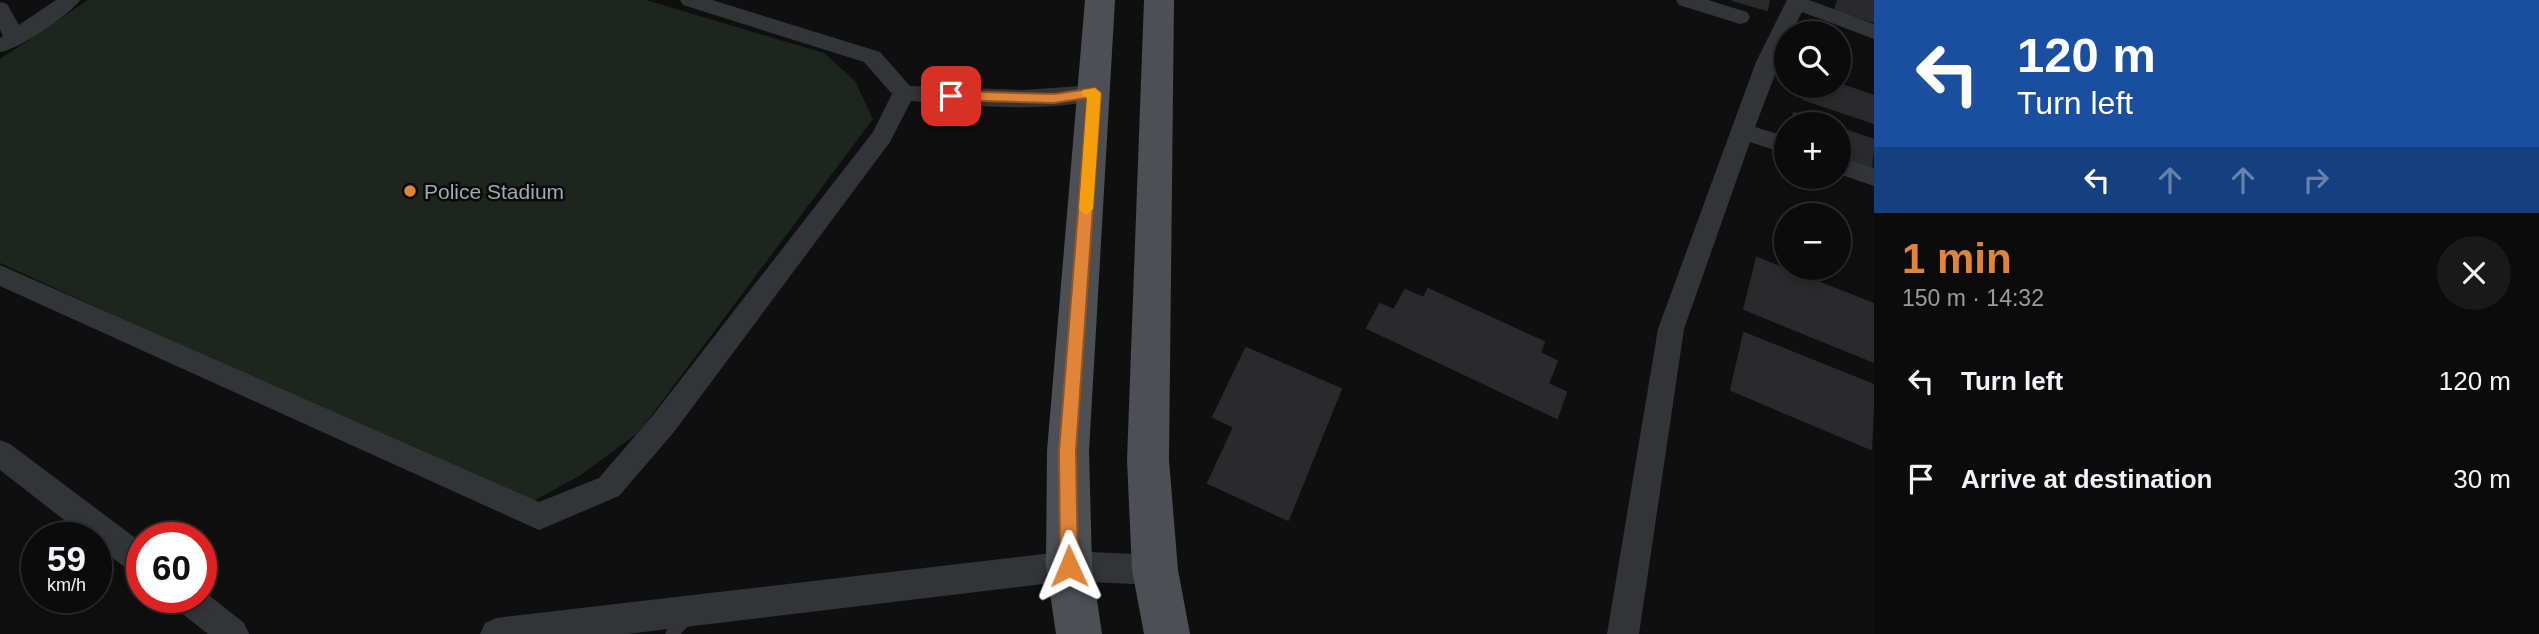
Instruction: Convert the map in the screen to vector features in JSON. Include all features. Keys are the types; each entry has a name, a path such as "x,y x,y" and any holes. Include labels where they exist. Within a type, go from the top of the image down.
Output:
{"main road":[{"path":"1079,634 1069,566 1068,451 1100,0"},
{"path":"1159,0 1148,460 1154,570 1167,634"}],"street":[{"path":"0,9 7,43 70,0"},
{"path":"690,0 872,57 904,93 999,99 1054,99 1095,93"},
{"path":"1686,0 1740,17"},
{"path":"1623,634 1671,329 1767,62 1797,1 1874,32"},
{"path":"0,275 540,516 609,487 664,423 882,136 904,93"},
{"path":"1742,131 1774,142"},
{"path":"1851,169 1874,177"},
{"path":"0,453 126,550"},
{"path":"496,634 695,608 1069,566 1154,570"},
{"path":"206,613 233,634"}],"lane":[{"path":"672,634 695,608"}],"shaded area":[{"name":"Police Stadium","path":"88,0 646,0 824,53 855,81 873,119 639,432 581,475 528,504 0,263 0,59"}],"building":[{"path":"1732,0 1769,0 1767,10"},
{"path":"1838,0 1874,0 1874,22 1835,10"},
{"path":"1851,88 1874,96 1874,123 1851,115 1851,112 1841,112 1803,99 1851,98"},
{"path":"1851,132 1874,140 1871,168 1851,161"},
{"path":"1757,258 1774,265 1774,280 1813,280 1874,304 1874,362 1744,309"},
{"path":"1428,289 1544,342 1540,353 1557,361 1548,384 1566,392 1557,418 1367,328 1380,304 1394,310 1405,290 1424,298"},
{"path":"1744,333 1874,385 1871,449 1731,390"},
{"path":"1246,348 1341,389 1288,520 1208,483 1234,427 1213,417"}],"slow traffic":[{"path":"1086,209 1095,93 1088,94"}],"place":[{"name":"Police Stadium","path":"410,191"}],"route":[{"path":"951,96 1054,99 1095,93 1068,451 1069,566"}]}
